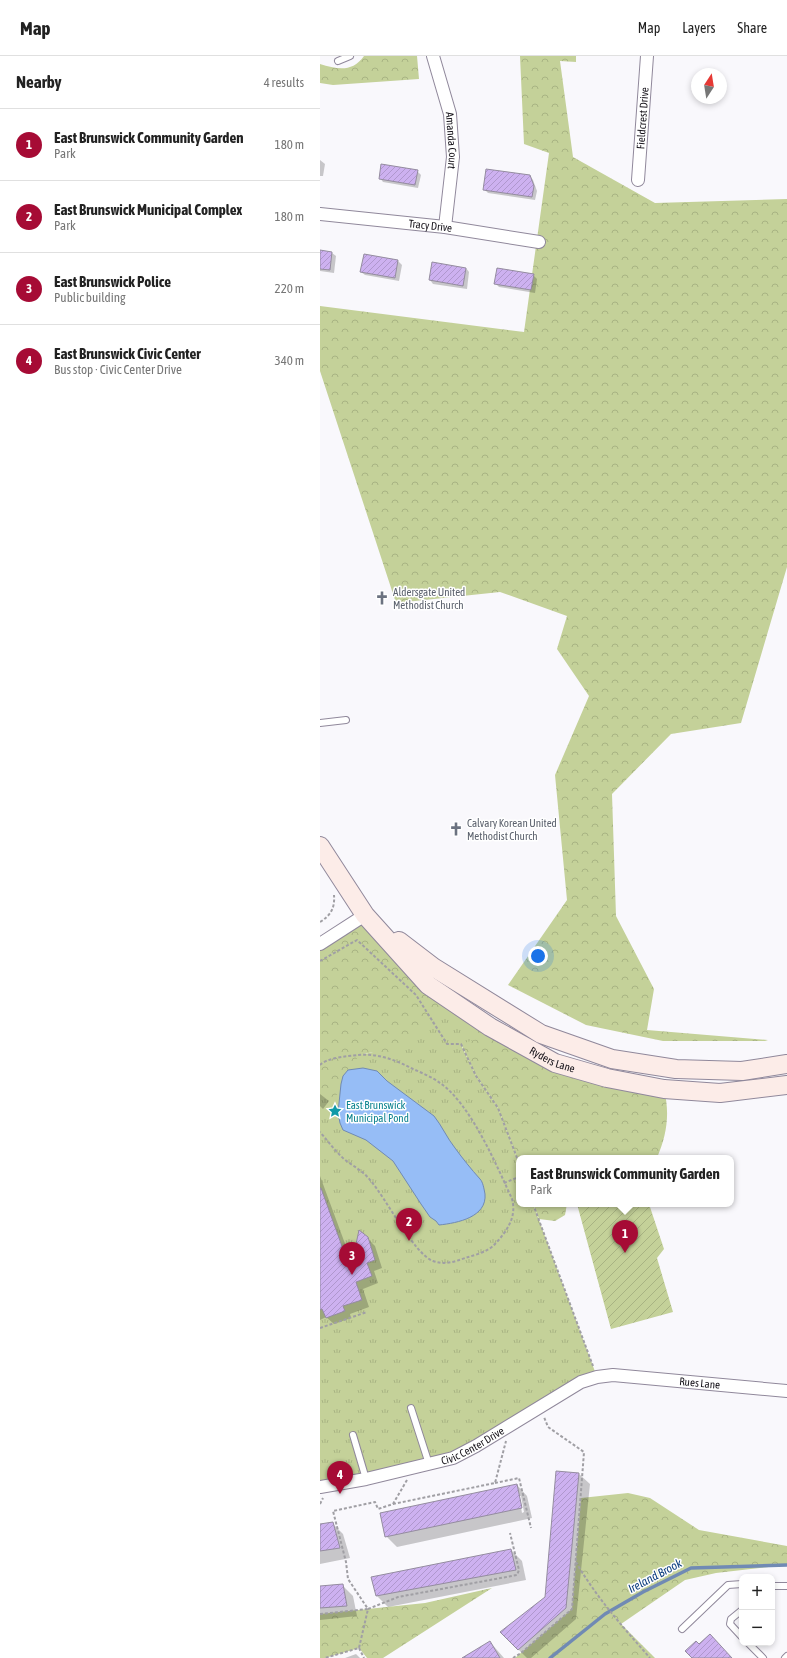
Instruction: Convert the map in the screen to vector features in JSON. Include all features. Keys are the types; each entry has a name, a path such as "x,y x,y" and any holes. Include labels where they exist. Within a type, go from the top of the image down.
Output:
{"main road":[{"name":"Ryders Lane","path":"320,846 365,915 428,985 490,1027 555,1063 608,1078 664,1089 720,1093 787,1085"},
{"name":"Ryders Lane","path":"365,915 433,967 541,1034 612,1059 676,1069 742,1071 787,1064"}],"street":[{"name":"Amanda Court","path":"433,56 450,114 453,157 445,227"},
{"name":"Fieldcrest Drive","path":"638,180 647,56"},
{"name":"Tracy Drive","path":"320,214 445,227 540,242"},
{"path":"320,944 365,915"},
{"name":"Civic Center Drive","path":"323,1490 453,1458 476,1446 581,1382 597,1377 613,1375"},
{"name":"Rues Lane","path":"613,1375 787,1390"}],"lane":[{"path":"338,61 350,56"},
{"path":"320,723 346,720"},
{"path":"411,1408 429,1464"},
{"path":"353,1435 366,1479"},
{"path":"682,1629 728,1585 739,1584"},
{"path":"775,1586 787,1586"},
{"path":"739,1612 731,1619 730,1624 739,1634"},
{"path":"751,1646 763,1658"}],"path":[{"path":"320,922 332,911 335,903 333,892"},
{"path":"320,961 357,940 416,995 447,1044 461,1044 476,1076 498,1108 516,1155"},
{"path":"320,1065 322,1062 341,1057 372,1055 402,1063 440,1082 469,1113 504,1183 514,1207 511,1221 504,1234 492,1247 468,1258 443,1263 433,1261 423,1255 369,1179 359,1169 345,1159 320,1132"},
{"path":"504,1183 516,1178"},
{"path":"534,1207 597,1377"},
{"path":"320,1328 367,1312"},
{"path":"513,1658 521,1653 572,1609 584,1452 569,1440 548,1427 542,1415"},
{"path":"495,1483 507,1438 501,1442"},
{"path":"393,1504 410,1475"},
{"path":"364,1658 359,1648 368,1609 348,1579 346,1562 333,1511 376,1502 378,1509 393,1504 519,1478 532,1528"},
{"path":"320,1504 323,1490"},
{"path":"320,1614 368,1609 398,1597 517,1575 519,1570 510,1533"},
{"path":"576,1561 588,1583 614,1617 650,1658"},
{"path":"325,1658 359,1648"}],"green space":[{"path":"364,56 417,56 419,79 333,85 320,83 320,64 344,68 354,65"},
{"path":"520,56 576,56 576,62 560,61 573,157 655,203 787,199 787,567 741,723 671,734 612,794 616,916 654,989 647,1030 768,1040 765,1041 663,1041 586,1025 508,985 567,900 555,775 589,696 557,649 567,616 500,592 396,603 320,371 320,306 524,332 549,153 524,144"},
{"path":"365,915 452,1001 433,1023 386,1054 373,1052 364,1054 356,1059 343,1076 340,1093 328,1099 320,1093 320,944"},
{"path":"452,1001 509,1037 461,1045 476,1076 498,1108 516,1155 516,1207 534,1207 597,1377 476,1446 320,1487 320,1065 373,1052"},
{"path":"484,1037 509,1037 555,1063 664,1089 667,1115 663,1141 658,1155 516,1155 498,1108 476,1076 461,1044"},
{"path":"534,1207 566,1207 565,1215 555,1221 539,1219"},
{"path":"578,1207 650,1207 664,1249 657,1258 673,1312 611,1329"},
{"path":"628,1493 650,1498 699,1530 787,1546 787,1565 716,1573 685,1580 621,1624 655,1658 515,1658 572,1609 581,1498"},
{"path":"492,1588 383,1658 367,1658 359,1648 325,1658 320,1658 320,1614 425,1603"}],"water":[{"name":"East Brunswick Municipal Pond","path":"363,1068 377,1071 387,1081 434,1116 452,1144 482,1182 485,1194 484,1202 476,1213 454,1223 439,1225 430,1217 393,1161 366,1140 343,1130 338,1113 343,1076 348,1070"}],"building":[{"path":"381,164 418,170 415,185 379,179"},
{"path":"486,169 530,175 534,186 532,197 483,190"},
{"path":"320,250 332,252 330,270 320,269"},
{"path":"364,254 398,260 395,278 360,272"},
{"path":"432,262 466,268 463,286 429,280"},
{"path":"497,268 534,274 531,290 494,284"},
{"path":"320,1188 343,1249 356,1244 359,1230 368,1237 375,1260 367,1263 372,1276 356,1282 362,1300 343,1306 345,1311 326,1318 322,1309 320,1310"},
{"path":"556,1471 579,1473 566,1608 518,1650 500,1632 545,1597"},
{"path":"517,1484 522,1508 385,1537 380,1513"},
{"path":"333,1522 340,1548 320,1551 320,1524"},
{"path":"511,1549 516,1570 376,1596 371,1577"},
{"path":"343,1584 347,1606 320,1608 320,1586"},
{"path":"710,1634 732,1658 692,1658 685,1651 696,1641 699,1644"},
{"path":"490,1641 500,1658 462,1658"}],"waterway":[{"name":"Ireland Brook","path":"550,1658 605,1614 643,1592 691,1568 787,1565"}],"place":[{"name":"Aldersgate United Methodist Church","path":"382,598"},
{"name":"Calvary Korean United Methodist Church","path":"456,829"},
{"name":"East Brunswick Municipal Pond","path":"335,1111"},
{"name":"East Brunswick Municipal Complex","path":"409,1241"},
{"name":"East Brunswick Community Garden","path":"625,1253"},
{"name":"East Brunswick Police","path":"352,1275"},
{"name":"East Brunswick Civic Center","path":"340,1494"}]}
